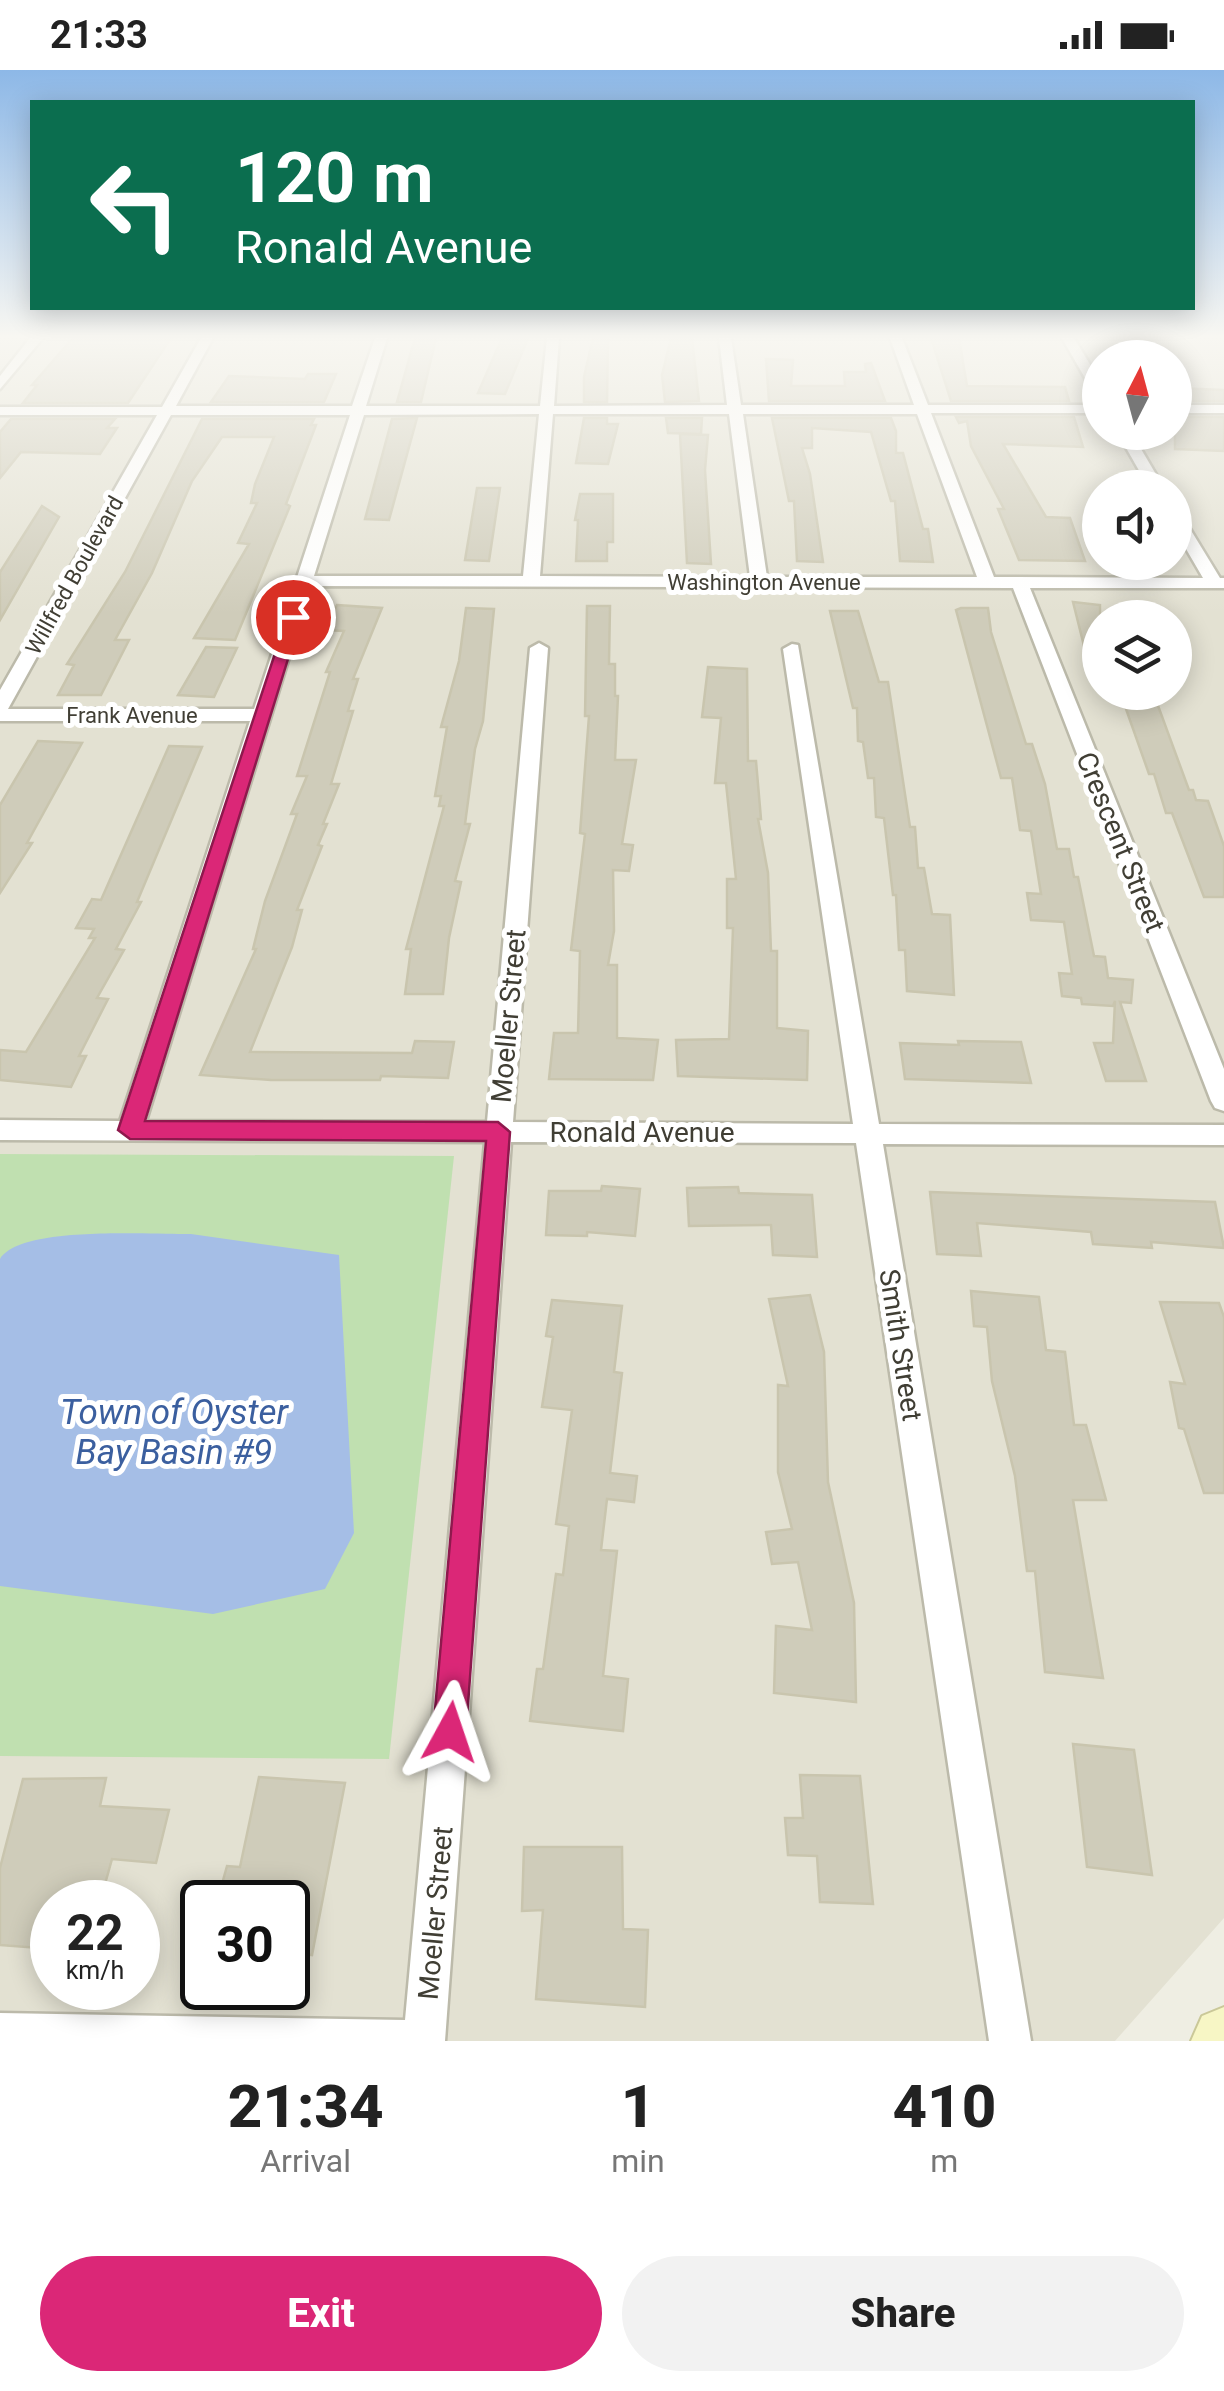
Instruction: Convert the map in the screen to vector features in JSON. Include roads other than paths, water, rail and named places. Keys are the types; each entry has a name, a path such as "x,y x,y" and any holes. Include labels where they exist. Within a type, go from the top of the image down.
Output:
{"street":[{"name":"Willfred Boulevard","path":"0,711 156,430"},
{"path":"130,1130 351,430"},
{"path":"532,581 545,430"},
{"path":"738,430 759,582"},
{"path":"930,430 987,582"},
{"path":"1192,542 1219,582"},
{"name":"Washington Avenue","path":"303,581 1219,582"},
{"name":"Crescent Street","path":"1019,582 1224,1102"},
{"name":"Moeller Street","path":"424,2041 539,648"},
{"name":"Smith Street","path":"792,649 1010,2041"},
{"name":"Frank Avenue","path":"0,711 264,715"},
{"name":"Ronald Avenue","path":"0,1130 1224,1135"},
{"path":"0,2034 424,2041"}],"water":[{"name":"Town of Oyster Bay Basin #9","path":"191,1234 339,1255 354,1533 325,1589 213,1614 0,1586 0,1259 13,1248 59,1236"}]}
